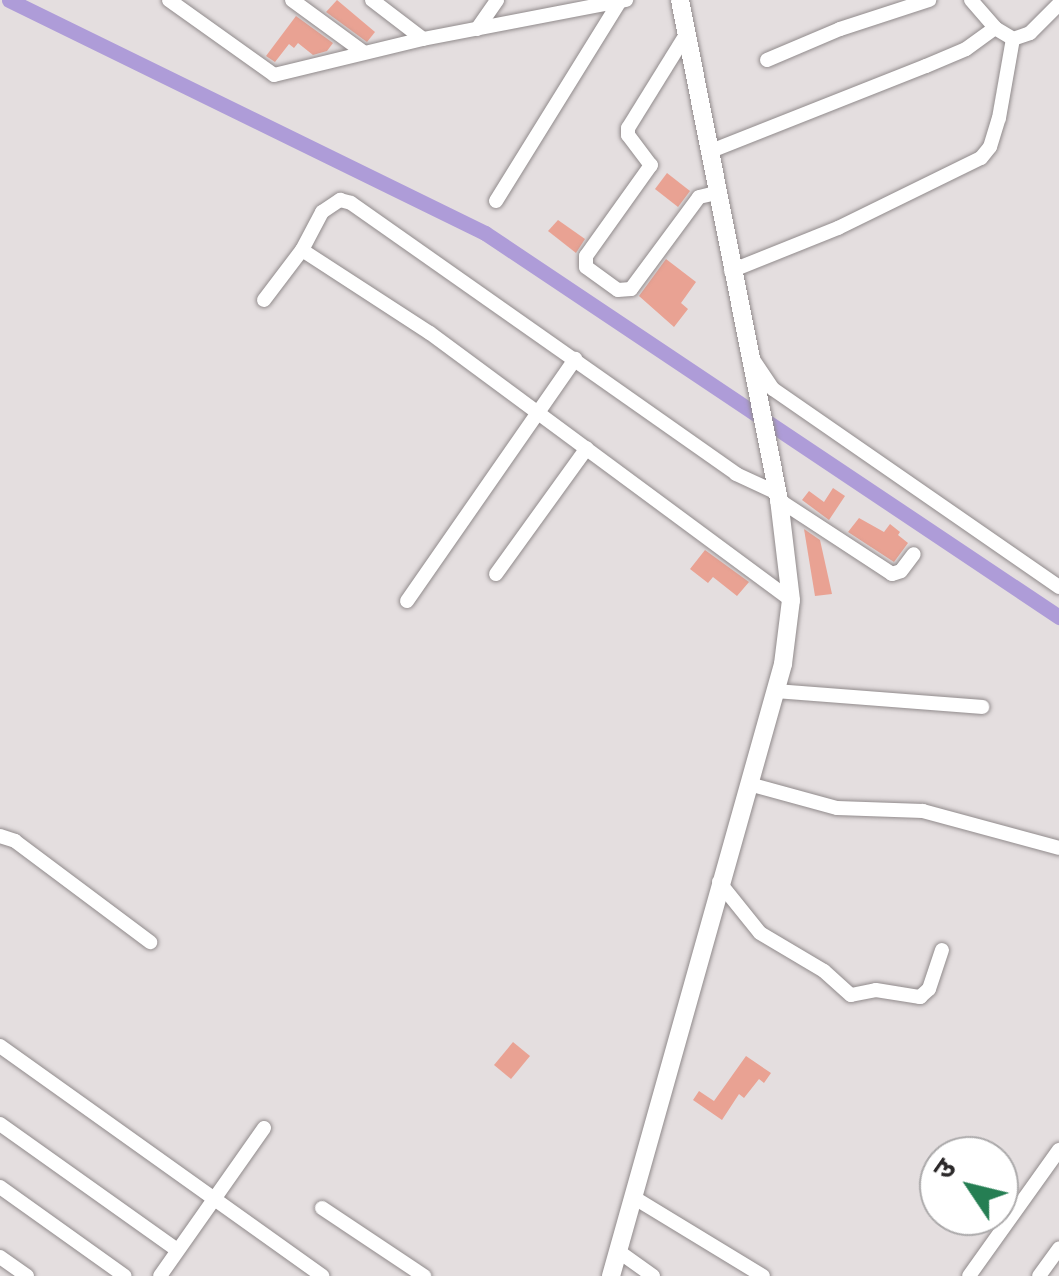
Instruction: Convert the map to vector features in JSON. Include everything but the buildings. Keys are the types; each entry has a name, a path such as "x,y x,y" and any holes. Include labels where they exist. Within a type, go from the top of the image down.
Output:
{"street":[{"path":"169,0 273,75 423,38 623,1"},
{"path":"292,0 363,52"},
{"path":"372,0 423,38"},
{"path":"477,29 498,0"},
{"path":"610,1276 776,691 791,600 778,497 680,0"},
{"path":"767,60 840,29 929,0"},
{"path":"971,0 996,28 1012,38 1030,33 1057,12"},
{"path":"496,201 623,1"},
{"path":"711,151 966,49 996,28"},
{"path":"687,34 628,128 628,135 651,165 586,256 586,267 618,290 631,288 699,197 716,193"},
{"path":"731,271 886,206 981,158 990,146 999,118 1012,38"},
{"path":"264,300 302,250 322,212 340,200 351,203 736,474 778,497 892,574 900,571 914,554"},
{"path":"302,250 430,334 791,600"},
{"path":"749,351 773,389 1059,587"},
{"path":"408,601 575,358"},
{"path":"496,574 587,448"},
{"path":"776,691 982,707"},
{"path":"748,784 837,808 923,811 1059,848"},
{"path":"0,836 16,841 150,942"},
{"path":"720,882 760,933 824,971 851,994 876,990 920,997 929,989 942,950"},
{"path":"0,1046 322,1276"},
{"path":"0,1124 177,1250"},
{"path":"160,1276 264,1128"},
{"path":"969,1276 1059,1150"},
{"path":"0,1188 126,1276"},
{"path":"633,1197 763,1276"},
{"path":"322,1208 424,1276"},
{"path":"1038,1276 1059,1248"},
{"path":"618,1251 653,1276"},
{"path":"0,1256 27,1276"}],"waterway":[{"path":"9,0 485,233 1059,617"}]}
